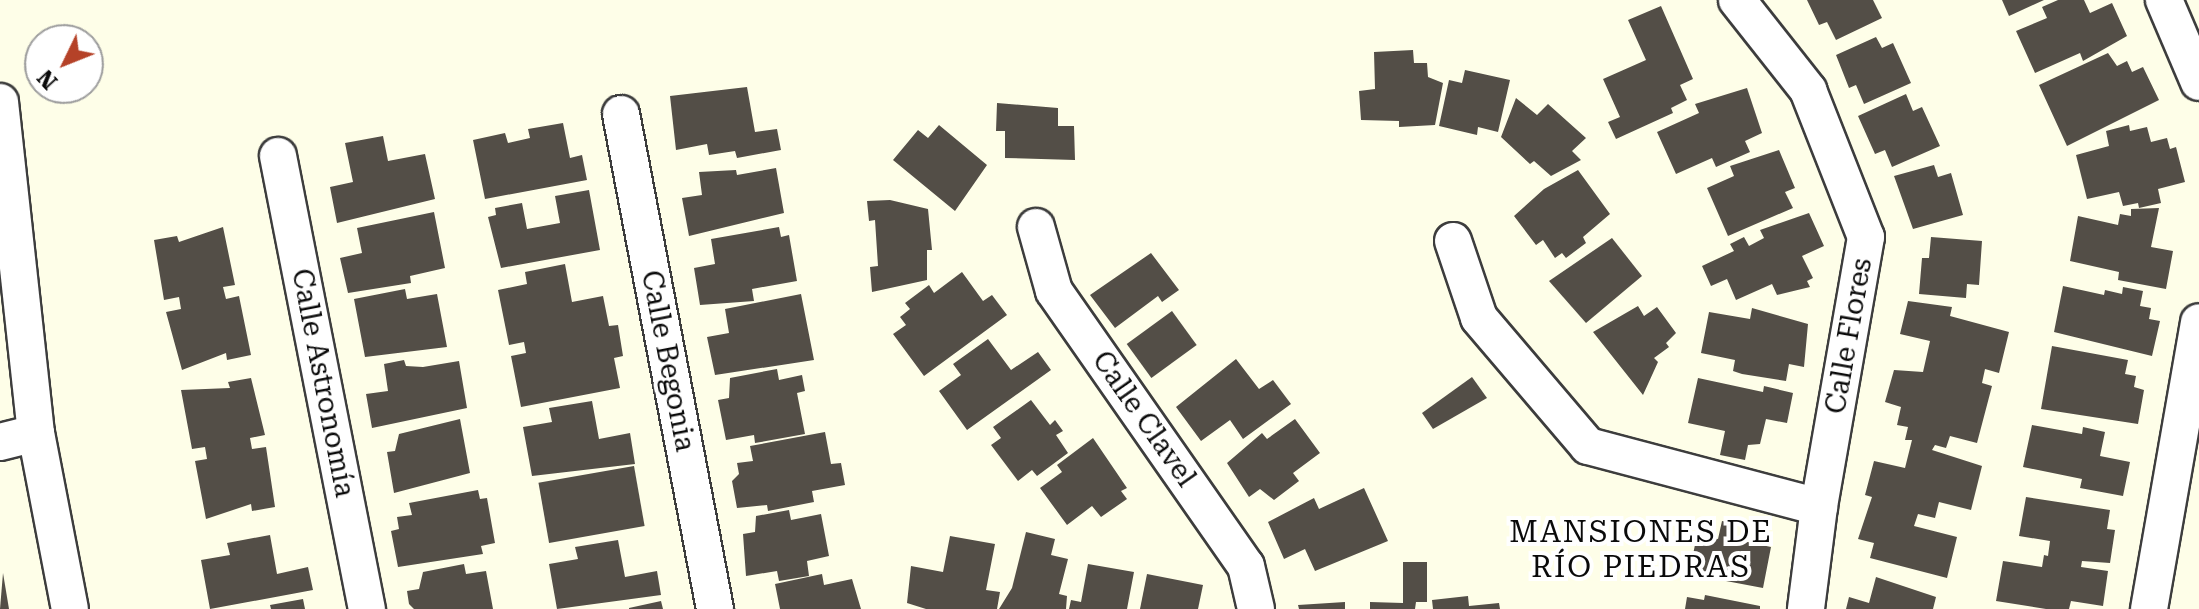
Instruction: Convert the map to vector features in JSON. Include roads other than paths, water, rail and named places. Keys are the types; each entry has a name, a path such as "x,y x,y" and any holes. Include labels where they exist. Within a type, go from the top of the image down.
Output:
{"street":[{"name":"Calle Flores","path":"1737,0 1808,90 1866,237 1819,507 1806,609"},
{"path":"2164,0 2199,82"},
{"path":"0,102 5,195 36,433 70,609"},
{"name":"Calle Begonia","path":"621,114 715,609"},
{"name":"Calle Astronomía","path":"278,156 367,609"},
{"name":"Calle Clavel","path":"1036,227 1054,291 1246,566 1256,609"},
{"path":"1453,241 1479,318 1588,446 1819,507"},
{"path":"2149,609 2199,322"},
{"path":"0,442 36,433"}],"district":[{"name":"MANSIONES DE RÍO PIEDRAS","path":"1641,549"}]}
